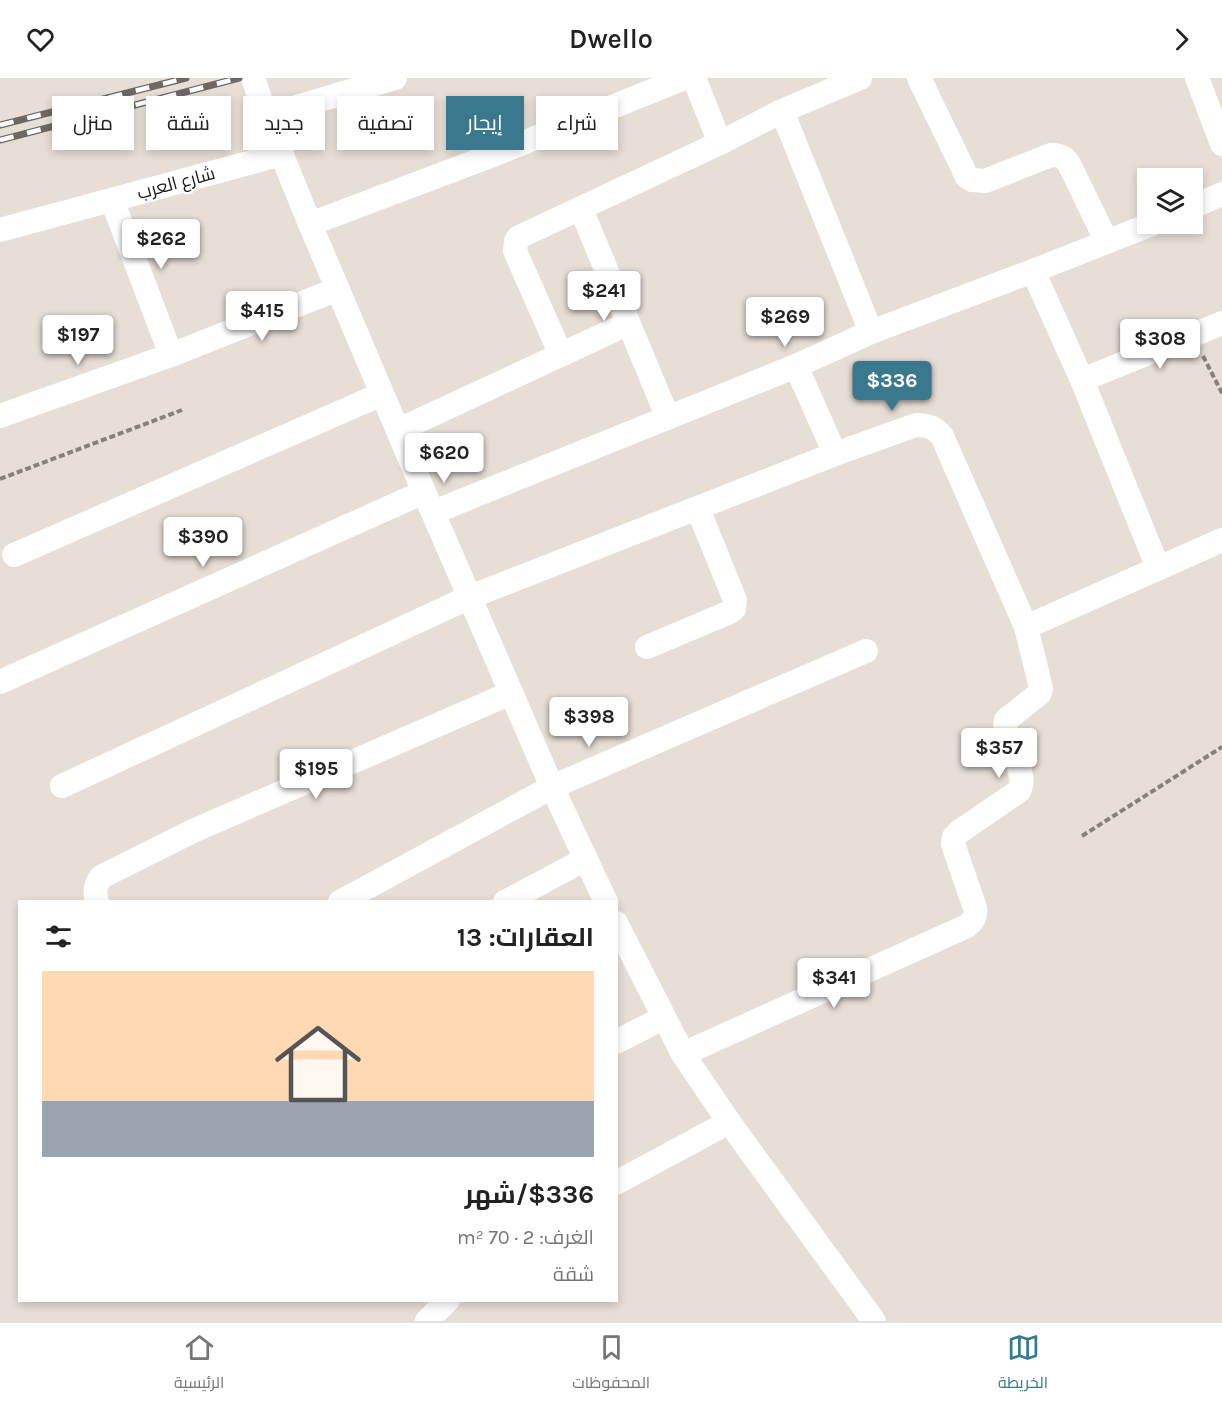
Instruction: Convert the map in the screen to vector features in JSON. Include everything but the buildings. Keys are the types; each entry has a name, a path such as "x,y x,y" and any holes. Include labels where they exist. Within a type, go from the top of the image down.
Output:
{"street":[{"path":"253,78 259,96"},
{"path":"325,99 395,78"},
{"path":"310,224 493,155 684,78"},
{"path":"694,78 720,143"},
{"path":"561,355 515,251 519,237 720,143 782,111 860,78"},
{"path":"920,78 966,177 985,181 1051,155 1059,155 1066,159 1071,168 1107,242"},
{"path":"1197,78 1222,144"},
{"path":"782,111 871,332"},
{"path":"280,150 382,394 552,788 605,900"},
{"name":"شارع العرب","path":"0,230 282,154"},
{"path":"1203,202 1222,194"},
{"path":"112,200 171,355"},
{"path":"581,208 627,324 668,418"},
{"path":"0,682 429,502 668,418 796,366 871,332 1033,272 1137,230"},
{"path":"1033,272 1082,380 1158,568"},
{"path":"0,416 171,355 338,290"},
{"path":"1082,380 1222,323"},
{"path":"399,430 627,324"},
{"path":"796,366 835,454"},
{"path":"14,555 382,394"},
{"path":"62,786 470,597 835,454 916,425 934,428 942,436 1026,627 1041,688 1040,693 1006,720 1005,729 1021,775 1022,786 1019,791 954,837 953,844 976,915 973,921 957,931 683,1054"},
{"path":"647,647 734,609 735,600 698,509"},
{"path":"1026,627 1222,540"},
{"path":"344,900 552,788 866,651"},
{"path":"96,900 94,894 101,877 193,831 511,693"},
{"path":"510,900 586,859"},
{"path":"618,932 626,967 663,1018 683,1054 729,1122 874,1321"},
{"path":"618,1041 663,1018"},
{"path":"618,1183 729,1122"},
{"path":"427,1321 446,1302"}],"path":[{"path":"1192,334 1222,393"},
{"path":"0,479 182,410"},
{"path":"1082,836 1222,747"}],"railway":[{"path":"0,125 186,78"},
{"path":"0,140 239,78"}]}
